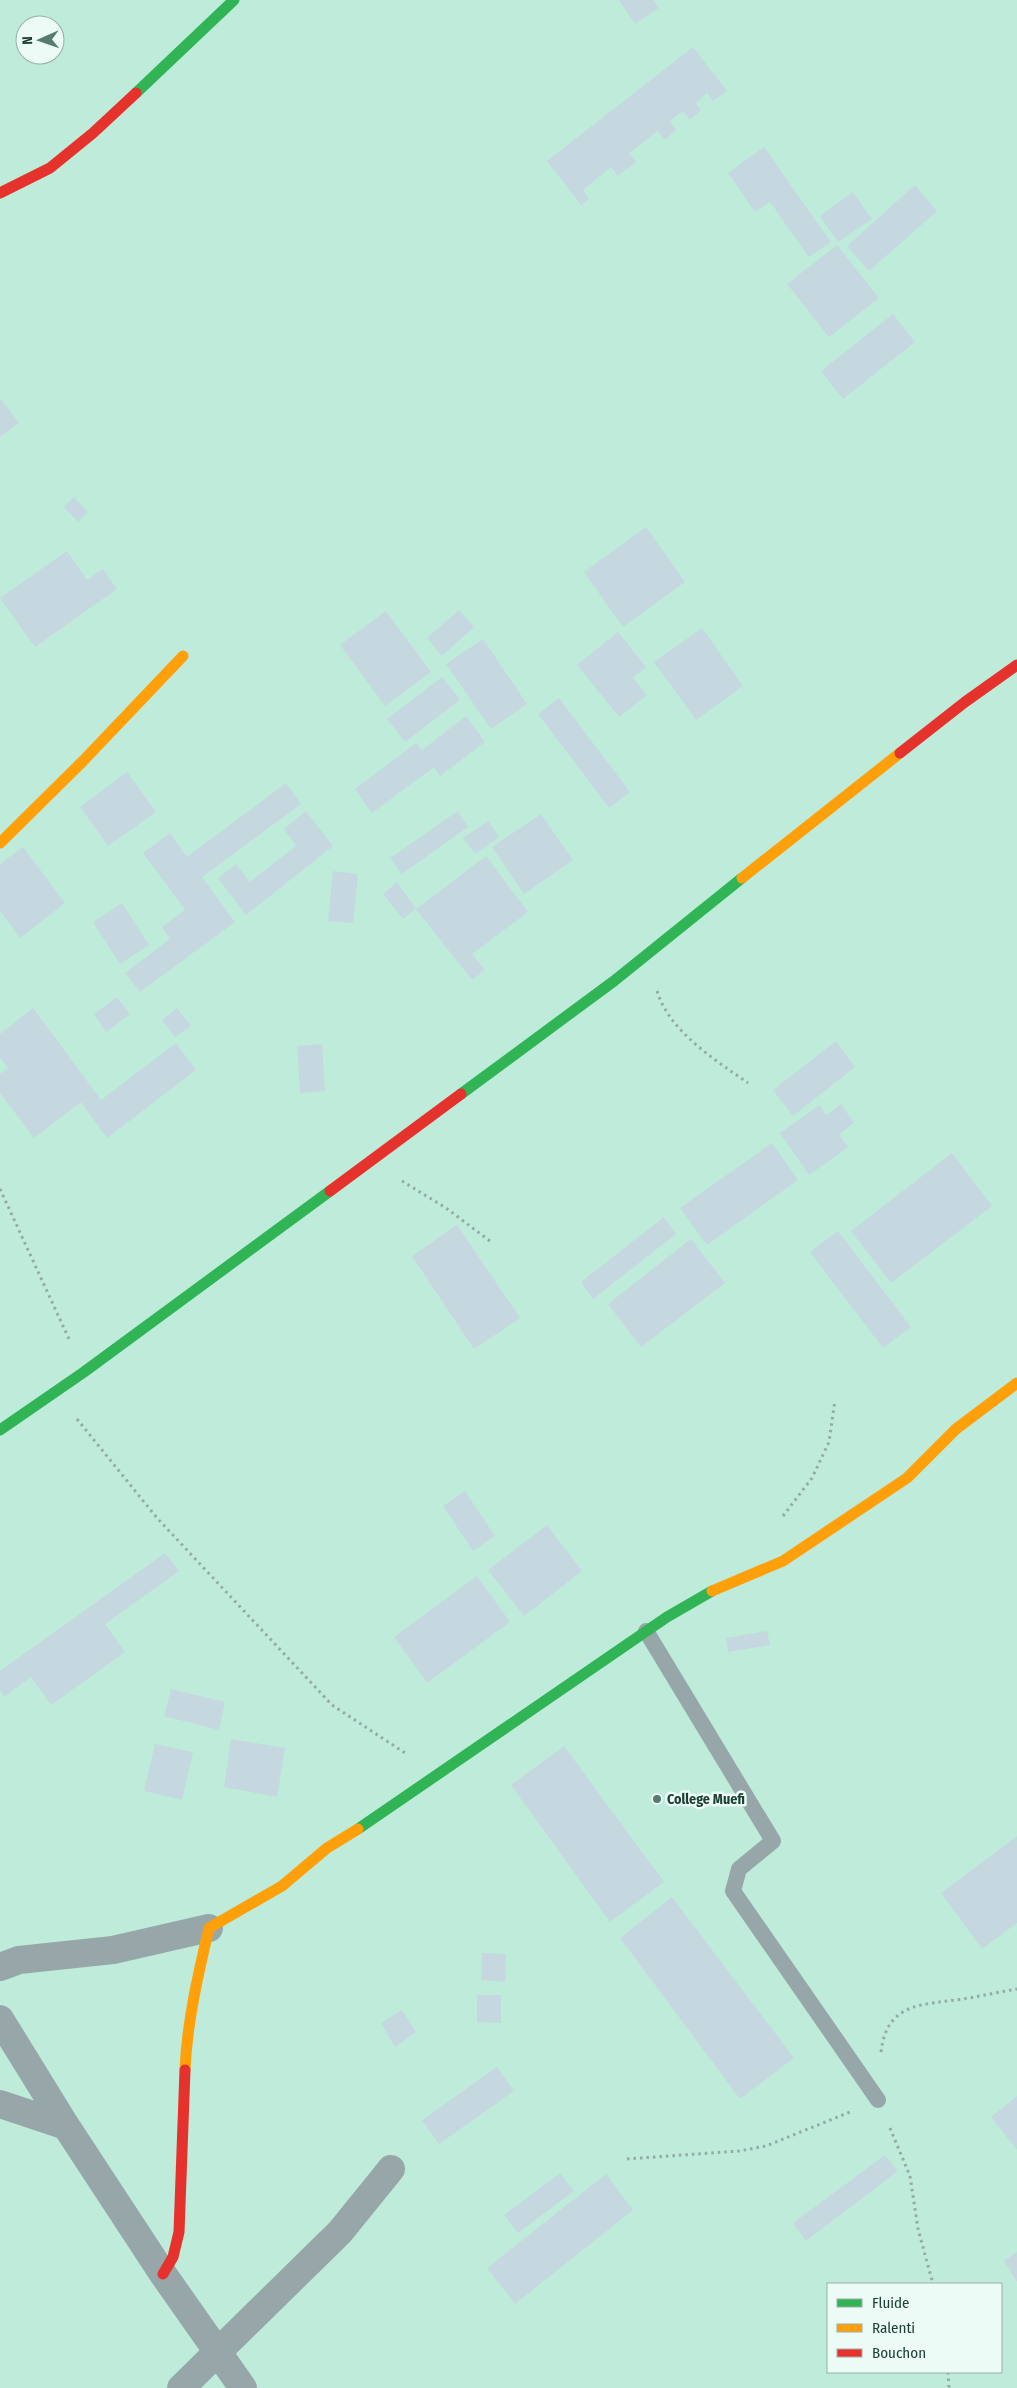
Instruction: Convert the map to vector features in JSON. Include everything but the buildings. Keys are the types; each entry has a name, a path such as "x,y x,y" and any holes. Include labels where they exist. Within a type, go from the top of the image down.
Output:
{"street":[{"path":"0,193 50,168 72,150 146,84 234,0"},
{"path":"0,843 83,761 183,656"},
{"path":"0,1430 84,1372 614,981 649,951 965,702 1017,665"},
{"path":"0,1967 19,1960 113,1950 210,1928 282,1886 327,1848 374,1819 646,1631 715,1590 783,1561 907,1478 956,1429 1017,1383"},
{"path":"163,2274 173,2257 179,2232 186,2038 194,1990 210,1928"},
{"path":"0,2020 66,2126 163,2274 243,2388"},
{"path":"0,2104 66,2126"},
{"path":"182,2388 216,2352 340,2232 391,2169"}],"lane":[{"path":"646,1631 773,1841 738,1869 733,1891 878,2100"}],"path":[{"path":"657,993 672,1018 702,1052 748,1083"},
{"path":"372,1160 400,1180 446,1208 490,1241"},
{"path":"0,1189 84,1372"},
{"path":"55,1392 157,1518 332,1705 437,1774"},
{"path":"778,1523 812,1478 829,1442 835,1400"},
{"path":"880,2059 882,2044 893,2020 915,2005 964,1999 1017,1989"},
{"path":"627,2159 739,2151 766,2146 878,2100 910,2176 918,2229 933,2283"},
{"path":"948,2373 949,2388"}],"traffic: fast":[{"path":"136,93 234,0"},
{"path":"461,1094 614,981 742,878"},
{"path":"0,1430 84,1372 330,1191"},
{"path":"358,1829 667,1617 712,1591"}],"traffic: slow":[{"path":"0,843 83,761 183,656"},
{"path":"742,878 900,753"},
{"path":"712,1591 783,1561 907,1478 956,1429 1017,1383"},
{"path":"185,2070 191,2016 209,1928 282,1886 327,1848 358,1829"}],"traffic: jam":[{"path":"0,193 50,168 93,133 136,93"},
{"path":"900,753 965,702 1017,665"},
{"path":"330,1191 461,1094"},
{"path":"163,2274 173,2257 179,2232 185,2070"}],"place":[{"name":"College Muefi","path":"657,1799"}]}
